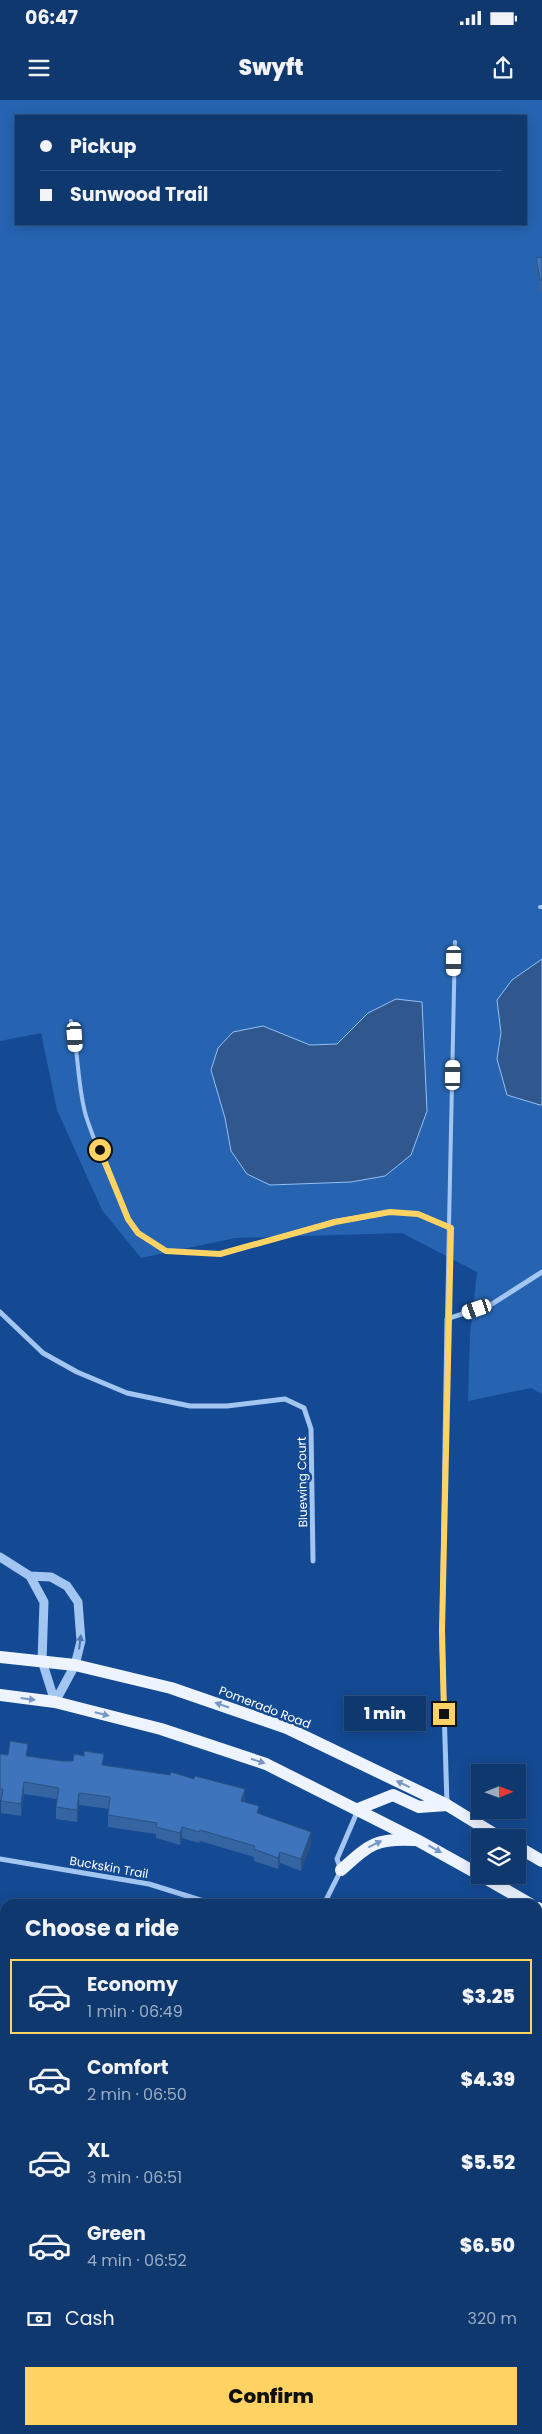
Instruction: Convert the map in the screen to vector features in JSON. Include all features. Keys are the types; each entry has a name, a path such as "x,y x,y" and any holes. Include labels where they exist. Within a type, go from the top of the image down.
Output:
{"main road":[{"name":"Pomerado Road","path":"0,1657 75,1665 171,1688 287,1728 447,1805 486,1829"},
{"path":"0,1695 55,1702 161,1729 266,1764 417,1840 471,1870"},
{"path":"358,1810 393,1795 419,1807 447,1805"},
{"path":"341,1870 377,1842 390,1839 417,1840"},
{"path":"526,1852 542,1861"},
{"path":"496,1884 521,1899"}],"street":[{"path":"447,1805 442,1644 447,1319 492,1304 542,1272"},
{"name":"Bluewing Court","path":"0,1312 43,1353 77,1372 128,1393 190,1406 227,1406 272,1399 285,1399 304,1408 311,1429 313,1561"},
{"path":"0,1557 30,1576 51,1578 67,1586 78,1602 81,1640 75,1665 55,1702"},
{"path":"30,1576 44,1602 42,1661 55,1702"},
{"path":"326,1899 341,1870 337,1858 358,1810"},
{"name":"Buckskin Trail","path":"0,1859 149,1884 197,1899"}],"lane":[{"path":"447,1319 451,1228 455,942"},
{"path":"71,1022 75,1037 78,1082 86,1116 128,1219 138,1233 166,1251 220,1254 335,1222 390,1212 418,1214 451,1228"}],"shaded area":[{"path":"0,100 542,100 542,959 512,980 497,1000 501,1033 497,1059 542,1105 542,1394 531,1388 468,1401 470,1335 477,1272 402,1233 235,1238 141,1258 102,1210 57,1110 41,1033 0,1041","holes":["263,1026 310,1045 337,1044 351,1029 385,1176 351,1182 270,1185 231,1152 225,1118 211,1070"]},
{"path":"542,959 542,1105 540,1105 507,1095 497,1059 501,1033 497,1000 512,980"},
{"path":"396,999 422,1002 427,1111 411,1155 385,1176 351,1182 270,1185 247,1174 231,1151 225,1118 211,1070 218,1048 233,1032 263,1026 310,1045 337,1044 368,1013"}],"building":[{"path":"542,257 542,280 540,280 536,258"},
{"path":"10,1741 28,1744 26,1756 73,1761 74,1754 84,1756 84,1751 104,1754 102,1765 170,1775 171,1772 194,1779 195,1776 245,1789 241,1801 259,1806 257,1813 311,1832 301,1859 280,1852 278,1858 254,1849 255,1846 200,1830 199,1832 182,1827 180,1833 156,1827 157,1823 108,1815 110,1797 79,1793 77,1810 56,1807 59,1788 24,1782 21,1804 1,1801 3,1789 0,1789 0,1754 8,1755"}],"route":[{"path":"100,1150 128,1219 138,1233 166,1251 220,1254 335,1222 390,1212 418,1214 451,1228 447,1319 442,1630 444,1714"}]}
